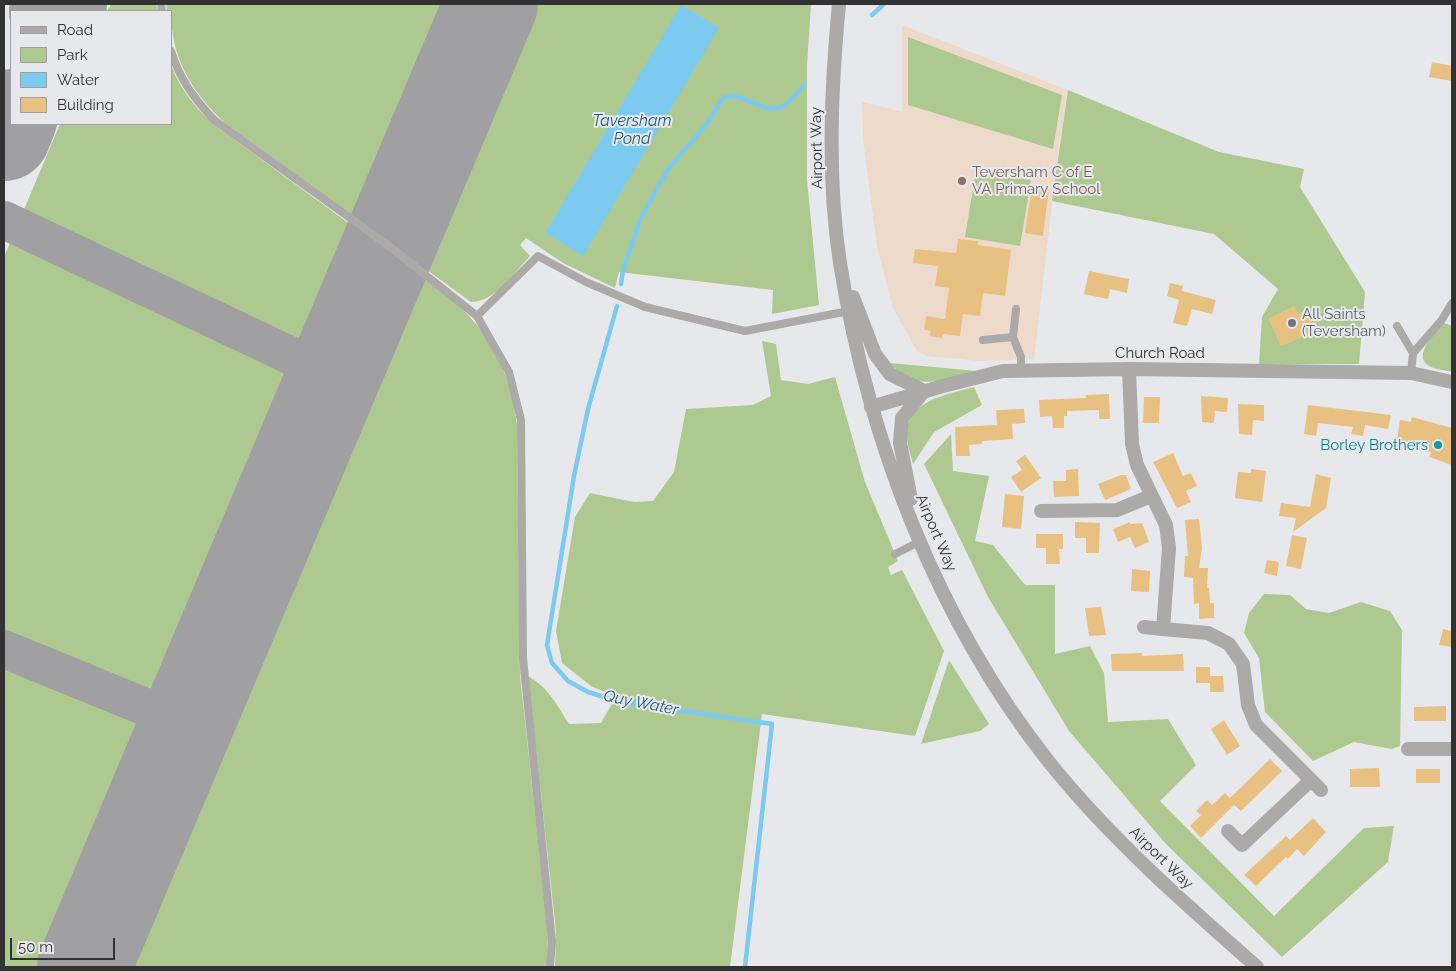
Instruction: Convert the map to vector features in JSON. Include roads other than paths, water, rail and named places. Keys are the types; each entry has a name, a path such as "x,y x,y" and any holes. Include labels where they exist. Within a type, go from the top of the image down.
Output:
{"street":[{"name":"Airport Way","path":"839,4 832,86 832,172 840,261 871,407 919,542 970,642 1000,692 1048,761 1107,828 1178,898 1257,967"},
{"path":"840,261 875,354 890,374 924,391 902,418 900,443 919,542"},
{"path":"1129,369 1132,444 1137,465 1166,525 1169,548 1163,629"},
{"name":"Church Road","path":"871,407 1003,371 1129,369 1411,373 1452,382"},
{"path":"1041,511 1117,510 1151,496"},
{"path":"1144,627 1208,633 1229,644 1243,664 1248,705 1256,725 1321,790"},
{"path":"1408,749 1452,749"},
{"path":"1228,831 1242,845 1311,780"}],"lane":[{"path":"172,54 182,81 214,120 389,246 477,316 509,372 520,420 522,658 552,941 550,967"},
{"path":"477,316 538,256 586,282 645,307 745,331 850,311"},
{"path":"1411,373 1413,353 1441,321 1452,303"},
{"path":"1016,309 1013,336 1021,357 1022,371"},
{"path":"1397,326 1413,353"},
{"path":"983,340 1013,336"},
{"path":"895,554 919,542"}],"water":[{"name":"Taversham Pond","path":"681,5 719,28 583,256 545,233"}],"waterway":[{"name":"Quy Water","path":"872,15 884,4"},
{"name":"Quy Water","path":"621,284 623,270 640,220 668,169 706,125 724,97 738,97 768,108 782,107 804,85"},
{"name":"Quy Water","path":"617,306 588,409 574,476 547,645 552,663 568,681 588,692 620,702 772,724 745,967"}],"place":[{"name":"Teversham C of E VA Primary School","path":"962,181"},
{"name":"All Saints (Teversham)","path":"1292,323"},
{"name":"Borley Brothers","path":"1438,445"}]}
